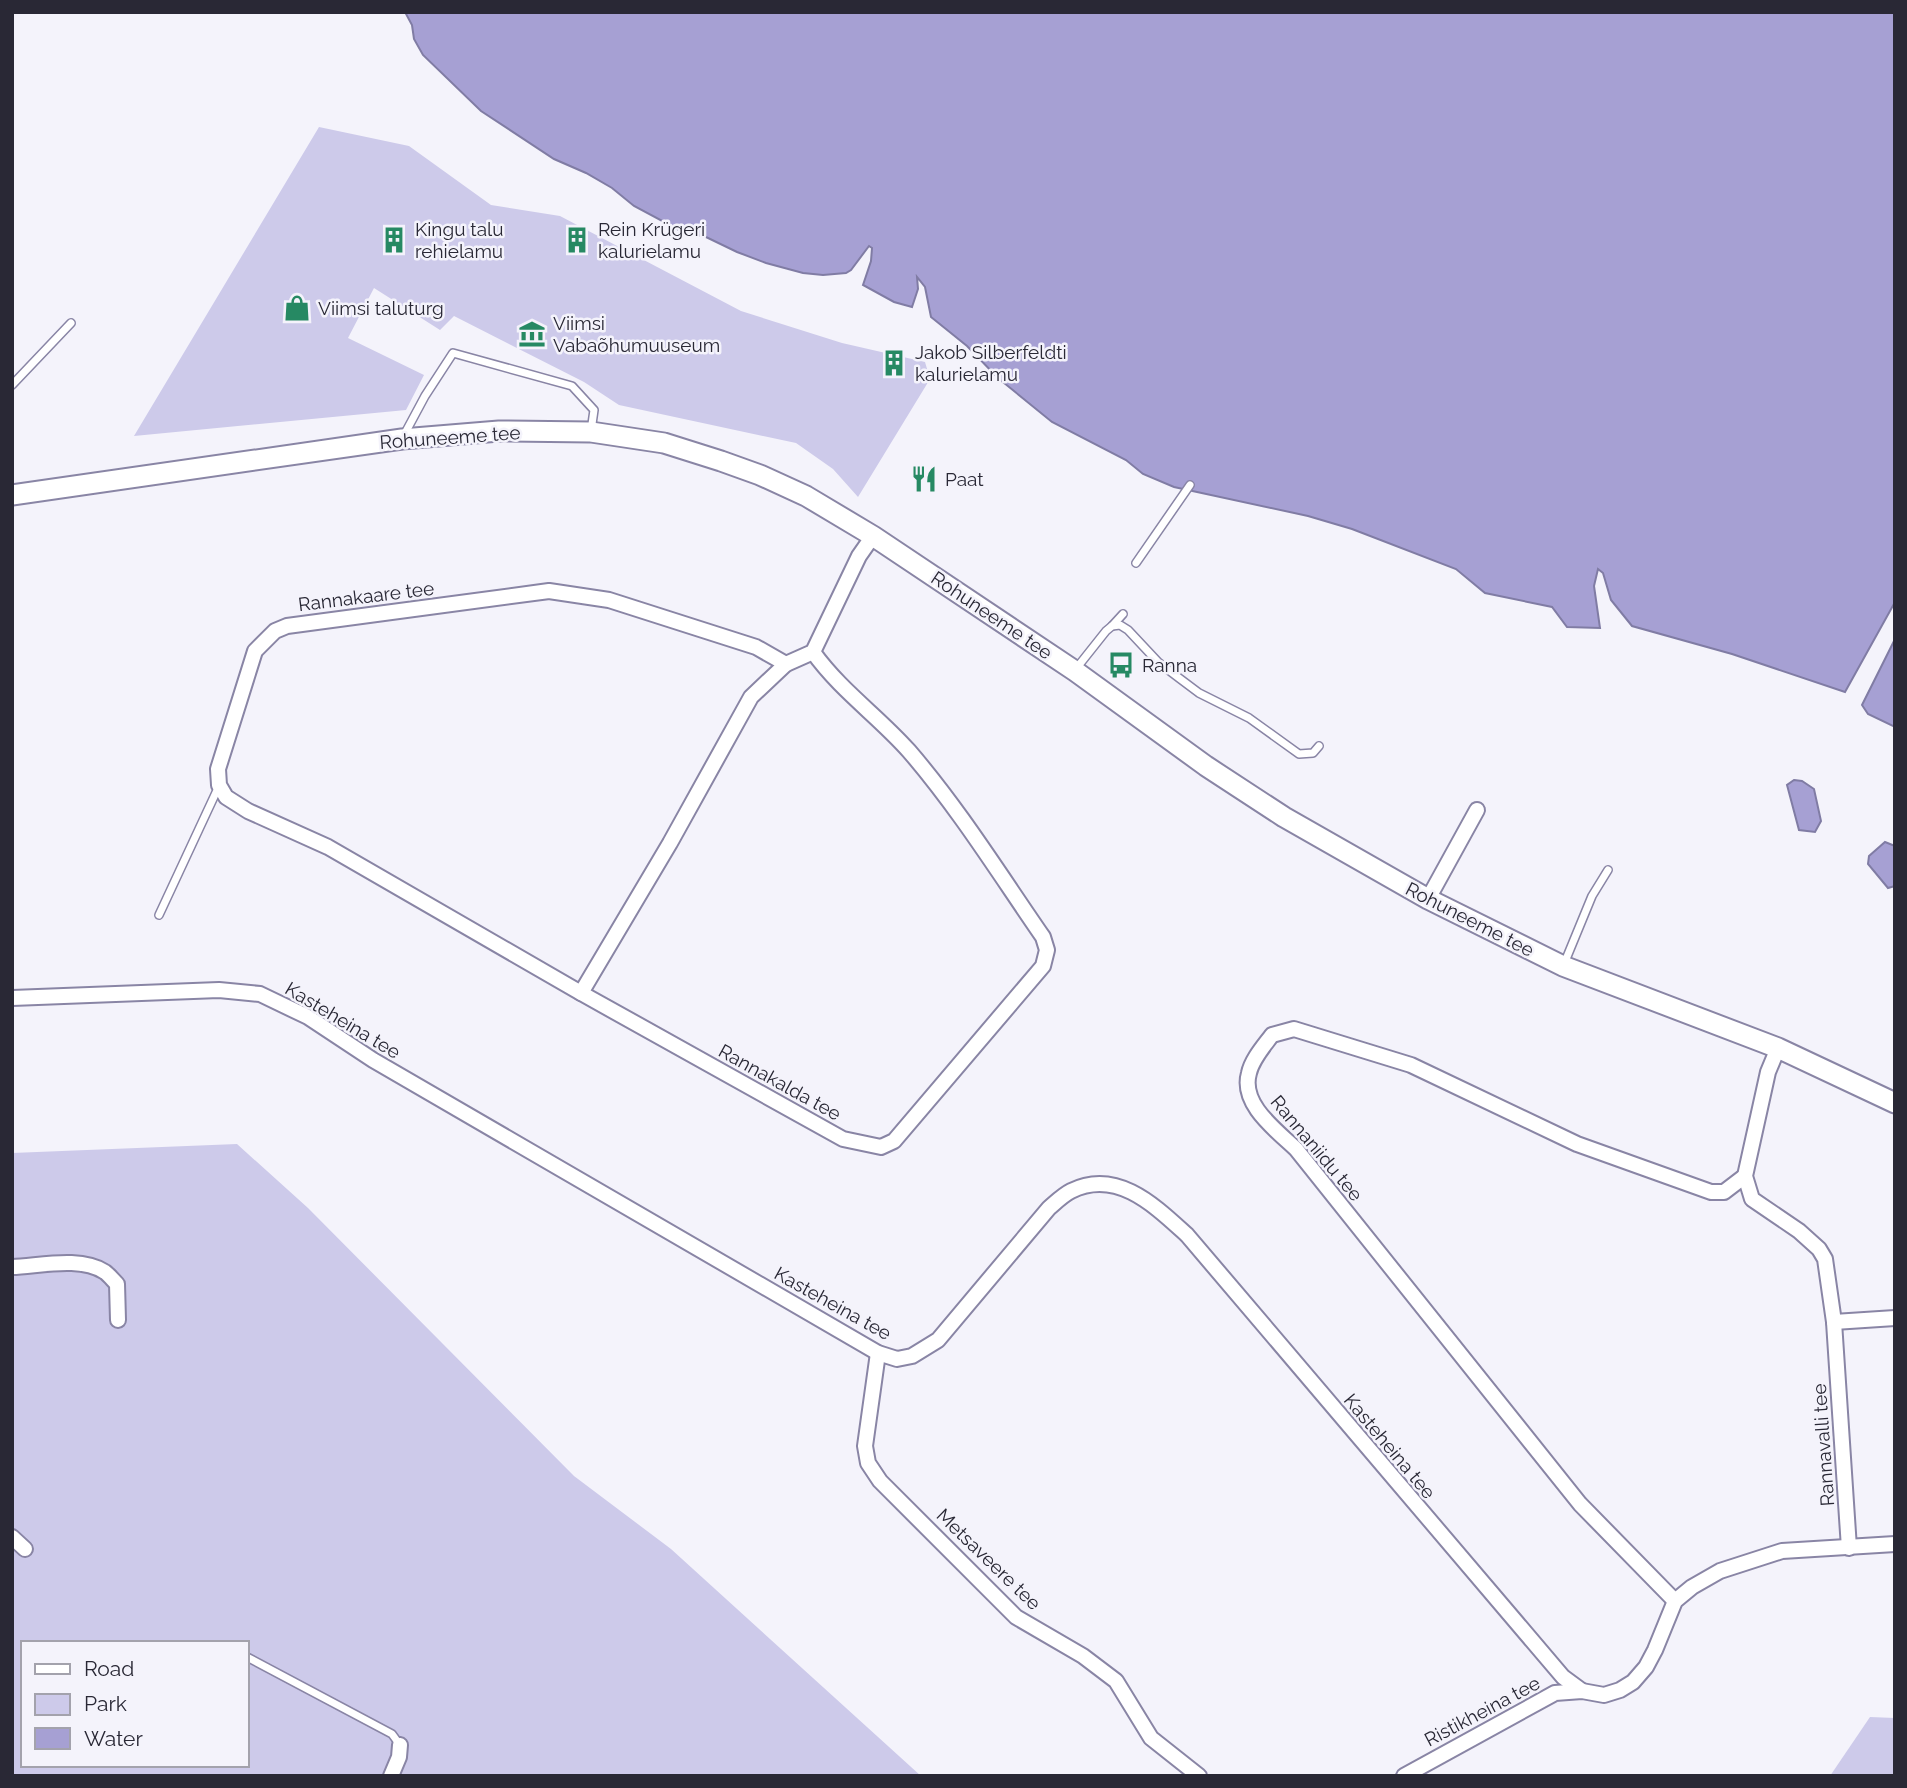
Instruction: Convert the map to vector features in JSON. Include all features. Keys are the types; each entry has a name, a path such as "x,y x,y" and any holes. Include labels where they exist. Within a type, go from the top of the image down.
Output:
{"street":[{"name":"Rohuneeme tee","path":"12,495 402,439 499,431 591,432 664,443 760,475 806,496 873,536 1075,671 1206,766 1284,817 1428,899 1563,966 1778,1048 1895,1103"},
{"path":"219,785 226,797 248,811 328,847 581,993 670,843 751,697 786,664 813,652 859,556 873,536"},
{"name":"Rannakaare tee","path":"219,785 218,769 255,651 275,631 287,626 549,591 609,600 756,647 786,664"},
{"name":"Rannakalda tee","path":"581,993 843,1139 881,1146 894,1141 1043,966 1047,950 1043,937 932,780 906,748 830,676 813,652"},
{"path":"1428,899 1477,810"},
{"name":"Kasteheina tee","path":"12,998 219,990 260,993 308,1017 373,1060 878,1353 897,1359 912,1356 938,1340 1049,1208 1070,1191 1092,1183 1115,1184 1153,1204 1187,1235 1563,1676 1582,1691"},
{"name":"Rannaniidu tee","path":"1675,1601 1580,1504 1296,1149 1262,1115 1247,1086 1249,1070 1272,1035 1294,1029 1411,1065 1577,1144 1711,1192 1724,1192 1745,1176"},
{"path":"1745,1176 1768,1072 1778,1048"},
{"name":"Rannavalli tee","path":"1745,1176 1752,1199 1799,1231 1819,1249 1825,1259 1834,1322 1849,1548"},
{"path":"12,1267 87,1265 106,1272 117,1284 117,1320"},
{"path":"1834,1322 1895,1318"},
{"name":"Metsaveere tee","path":"878,1353 865,1446 868,1462 880,1480 1016,1617 1083,1656 1116,1681 1151,1738 1199,1776"},
{"path":"12,1537 26,1549"},
{"path":"1582,1691 1604,1695 1633,1682 1646,1667 1655,1650 1675,1601 1692,1587 1720,1571 1782,1551 1895,1544"},
{"name":"Ristikheina tee","path":"1404,1776 1555,1693 1582,1691"},
{"path":"391,1776 399,1757 400,1745"}],"lane":[{"path":"12,385 71,323"},
{"path":"402,439 425,396 453,353 572,386 594,410 591,432"},
{"path":"1136,564 1190,485"},
{"path":"1075,671 1123,614"},
{"path":"1112,626 1120,625 1128,630 1158,662 1199,693 1249,718 1299,754 1313,753 1319,746"},
{"path":"159,915 219,785"},
{"path":"1563,966 1592,896 1608,870"},
{"path":"248,1658 391,1734 400,1745"}],"green space":[{"path":"319,127 409,146 491,205 560,216 741,311 842,343 925,362 930,379 858,497 833,469 796,443 619,405 584,382 454,316 440,330 374,288 348,338 424,375 406,410 134,436"},
{"path":"237,1144 308,1208 574,1476 671,1549 921,1776 12,1776 12,1153"},
{"path":"1870,1717 1895,1718 1895,1776 1830,1776"}],"water":[{"path":"405,12 1895,12 1895,602 1845,692 1732,654 1632,626 1611,600 1603,573 1598,569 1594,586 1600,628 1567,627 1552,607 1485,593 1456,569 1352,529 1308,516 1174,487 1143,474 1126,460 1052,422 998,378 967,346 931,317 925,287 917,277 918,289 912,307 894,302 863,285 871,261 872,248 869,246 846,273 803,273 766,263 706,237 681,231 634,206 612,188 586,173 554,159 481,111 423,55 414,39 412,25"},
{"path":"1895,639 1895,727 1868,714 1862,705"},
{"path":"1794,780 1802,781 1814,789 1821,821 1815,832 1799,830 1787,785"},
{"path":"1885,842 1895,846 1895,886 1888,888 1868,864 1869,856"}],"place":[{"name":"Kingu talu rehielamu","path":"394,240"},
{"name":"Rein Krügeri kalurielamu","path":"577,240"},
{"name":"Viimsi taluturg","path":"297,308"},
{"name":"Viimsi Vabaõhumuuseum","path":"532,334"},
{"name":"Jakob Silberfeldti kalurielamu","path":"894,363"},
{"name":"Paat","path":"924,479"},
{"name":"Ranna","path":"1121,665"}]}
